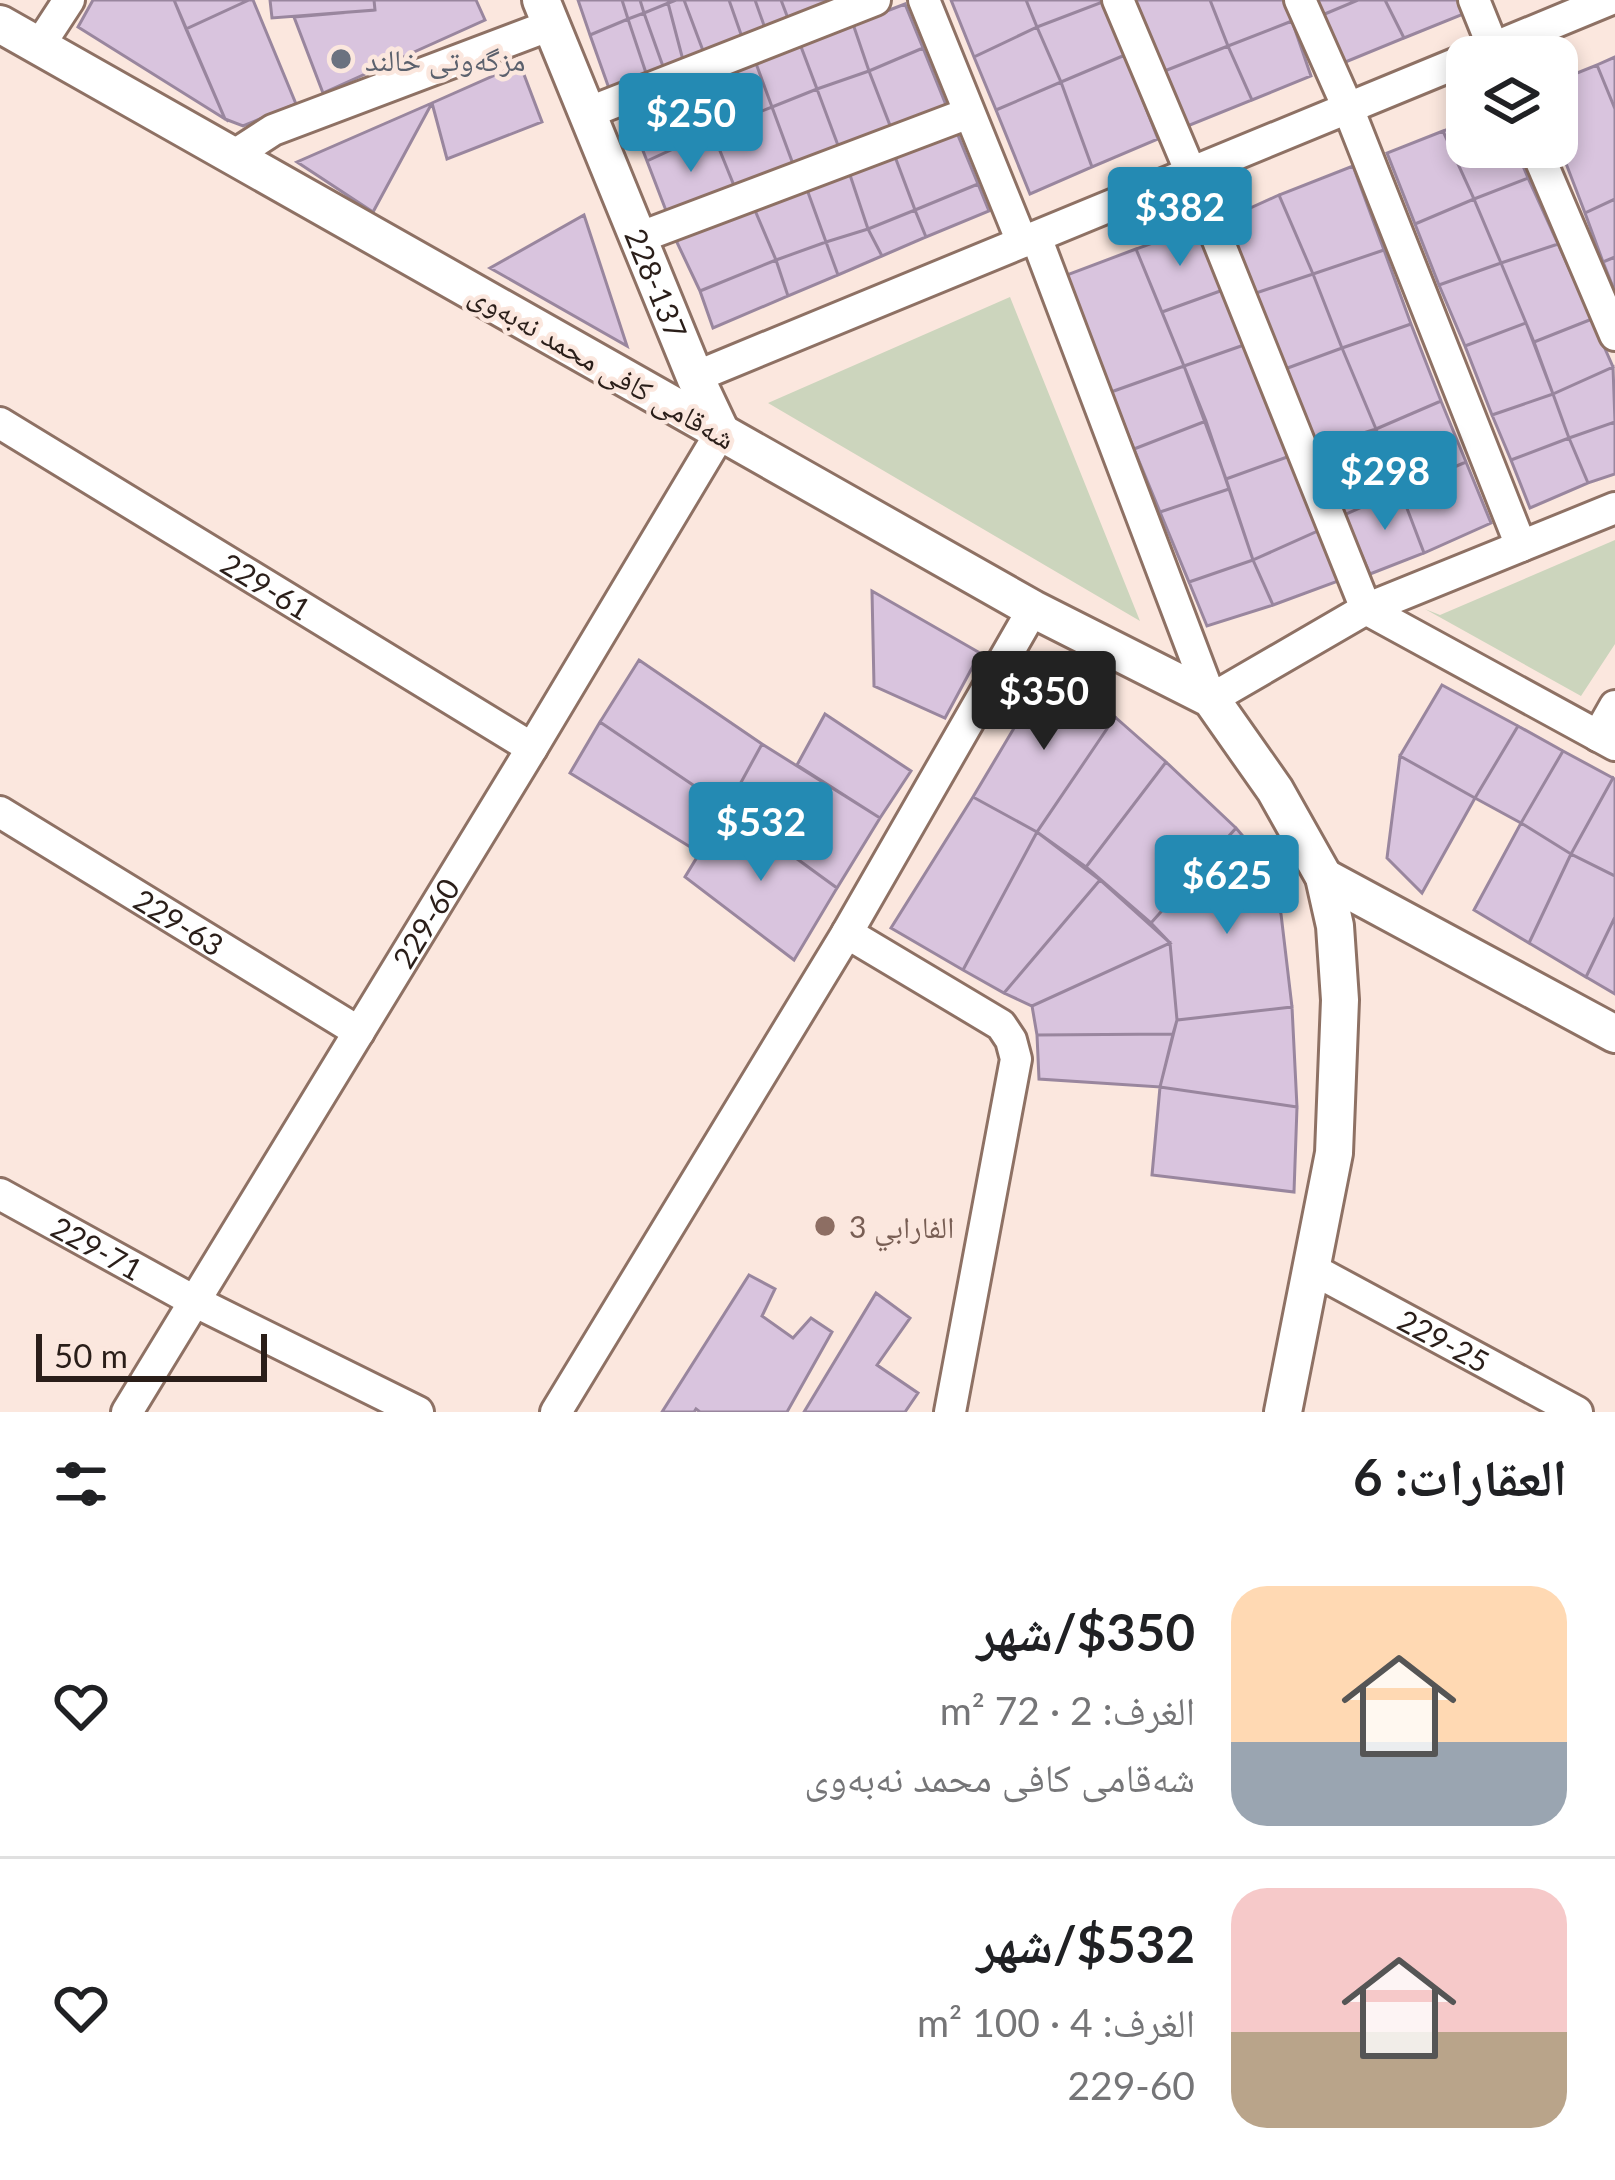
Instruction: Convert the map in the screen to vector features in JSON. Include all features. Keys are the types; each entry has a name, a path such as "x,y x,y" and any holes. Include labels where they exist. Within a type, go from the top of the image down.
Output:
{"street":[{"path":"39,46 70,0"},
{"path":"587,113 875,0"},
{"path":"924,0 969,112 1029,239 1210,699 1275,790 1324,877 1336,926 1340,1000 1334,1154 1282,1412"},
{"path":"1118,0 1366,609 1606,740 1615,706"},
{"path":"1300,0 1348,108 1521,546"},
{"path":"1474,0 1479,36"},
{"path":"1526,36 1609,0"},
{"path":"232,156 273,130 546,12"},
{"name":"228-137","path":"546,12 721,432"},
{"name":"شەقامی کافی محمد نەبەوی","path":"0,24 1033,609 1210,699"},
{"path":"695,377 1446,69"},
{"path":"638,238 969,112"},
{"path":"1544,168 1615,335"},
{"name":"229-61","path":"0,423 532,748"},
{"name":"229-60","path":"127,1412 721,432"},
{"path":"1210,699 1366,609 1615,508"},
{"path":"556,1412 848,932 1033,609"},
{"name":"229-63","path":"0,812 359,1032"},
{"path":"1324,877 1615,1034"},
{"path":"848,932 1001,1025 1016,1058 950,1412"},
{"name":"229-71","path":"0,1194 194,1301 418,1412"},
{"name":"229-25","path":"1312,1269 1577,1412"}],"green space":[{"path":"1010,297 1140,621 768,403"},
{"path":"1615,540 1615,644 1581,696 1425,609 1440,615"}],"building":[{"path":"93,0 174,0 225,119 78,27"},
{"path":"174,0 249,0 186,29"},
{"path":"253,0 296,104 243,126 225,119 186,29"},
{"name":"مزگەوتی خالند","path":"270,0 374,0 375,10 272,18"},
{"name":"مزگەوتی خالند","path":"374,0 476,0 485,20 323,93 294,17 375,10"},
{"path":"578,0 622,0 628,19 590,35"},
{"path":"622,0 640,0 644,13 628,19"},
{"path":"640,0 676,0 644,13"},
{"path":"684,0 705,56 684,64 668,3"},
{"path":"684,0 729,0 743,40 705,56"},
{"path":"729,0 755,0 766,31 743,40"},
{"path":"755,0 781,0 789,21 766,31"},
{"path":"781,0 827,0 829,5 789,21"},
{"path":"951,0 1026,0 1037,27 974,57"},
{"path":"1026,0 1105,0 1105,1 1037,27"},
{"path":"1134,0 1210,0 1228,46 1162,72"},
{"path":"1210,0 1283,0 1292,21 1228,46"},
{"path":"1314,0 1358,0 1320,16"},
{"path":"1358,0 1385,0 1404,38 1343,63 1320,16"},
{"path":"1385,0 1461,0 1466,13 1404,38"},
{"path":"1105,1 1125,55 1061,82 1037,27"},
{"path":"668,3 684,64 665,72 644,13"},
{"path":"905,4 923,48 869,71 853,24"},
{"path":"644,13 665,72 648,79 628,19"},
{"path":"628,19 648,79 611,94 590,35"},
{"path":"1292,21 1311,76 1252,100 1228,46"},
{"path":"853,24 869,71 817,89 800,44"},
{"path":"1037,27 1061,82 996,110 974,57"},
{"path":"800,44 817,89 772,107 754,58"},
{"path":"1228,46 1252,100 1185,127 1162,72"},
{"path":"923,48 946,105 891,128 869,71"},
{"path":"1125,55 1158,139 1092,167 1061,82"},
{"path":"1615,57 1615,109 1597,65"},
{"path":"754,58 772,107 712,131 693,80"},
{"path":"520,64 542,122 447,159 432,103"},
{"path":"1597,65 1615,109 1615,199 1585,213 1568,168 1578,168 1578,73"},
{"path":"869,71 891,128 839,148 817,89"},
{"path":"693,80 712,131 647,161 626,107"},
{"path":"1061,82 1092,167 1030,194 996,110"},
{"path":"817,89 839,148 793,164 772,107"},
{"path":"432,103 373,212 297,162"},
{"path":"772,107 793,164 735,188 712,131"},
{"path":"955,128 978,184 915,210 894,154"},
{"path":"712,131 735,188 670,221 647,161"},
{"path":"1443,131 1446,168 1460,168 1474,199 1415,224 1387,153"},
{"path":"894,154 915,210 868,229 848,169"},
{"path":"1353,166 1384,250 1313,274 1279,195"},
{"path":"1460,168 1524,168 1528,178 1474,199"},
{"path":"848,169 868,229 826,242 805,184"},
{"path":"1528,178 1558,244 1501,263 1474,199"},
{"path":"805,184 826,242 776,260 754,208"},
{"path":"978,184 989,211 926,237 915,210"},
{"path":"1279,195 1313,274 1256,293 1224,220"},
{"path":"1474,199 1501,263 1439,285 1415,224"},
{"path":"1615,199 1615,257 1603,262 1585,213"},
{"path":"754,208 776,260 700,291 673,234"},
{"path":"915,210 926,237 882,256 868,229"},
{"path":"584,215 627,346 490,268"},
{"path":"1199,226 1223,290 1162,312 1136,249"},
{"path":"868,229 882,256 838,275 826,242"},
{"path":"826,242 838,275 788,296 776,260"},
{"path":"1558,244 1592,319 1534,342 1501,263"},
{"path":"1136,249 1184,366 1111,392 1064,276"},
{"path":"1384,250 1411,324 1342,348 1313,274"},
{"path":"1615,257 1615,292 1603,262"},
{"path":"776,260 788,296 713,328 700,291"},
{"path":"1501,263 1526,323 1465,346 1439,285"},
{"path":"1313,274 1342,348 1285,369 1256,293"},
{"path":"1223,290 1244,345 1184,366 1162,312"},
{"path":"1592,319 1613,367 1553,394 1534,342"},
{"path":"1526,323 1553,394 1492,415 1465,346"},
{"path":"1411,324 1441,401 1376,429 1342,348"},
{"path":"1244,345 1290,456 1226,479 1184,366"},
{"path":"1342,348 1376,429 1316,448 1285,369"},
{"path":"1184,366 1206,421 1134,449 1111,392"},
{"path":"1613,367 1615,422 1569,438 1553,394"},
{"path":"1553,394 1569,438 1511,460 1492,415"},
{"path":"1441,401 1466,462 1400,490 1376,429"},
{"path":"1206,421 1229,489 1160,512 1134,449"},
{"path":"1615,422 1615,474 1588,483 1569,438"},
{"path":"1376,429 1400,490 1344,515 1316,448"},
{"path":"1569,438 1588,483 1530,508 1511,460"},
{"path":"1290,456 1320,530 1253,560 1226,479"},
{"path":"1466,462 1491,523 1424,553 1400,490"},
{"path":"1229,489 1253,560 1189,582 1160,512"},
{"path":"1400,490 1424,553 1370,574 1344,515"},
{"path":"1320,530 1341,580 1273,605 1253,560"},
{"path":"1253,560 1273,605 1207,626 1189,582"},
{"path":"872,591 980,653 945,718 874,686"},
{"path":"639,660 762,744 727,808 600,722"},
{"path":"1048,671 1115,717 1037,832 973,797"},
{"path":"1442,685 1518,726 1475,798 1400,756"},
{"path":"825,714 911,771 880,818 797,765"},
{"path":"1115,717 1166,762 1086,867 1037,832"},
{"path":"600,722 727,808 700,853 570,773"},
{"path":"1518,726 1563,751 1521,823 1475,798"},
{"path":"762,744 880,818 837,888 727,808"},
{"path":"1563,751 1613,778 1571,854 1521,823"},
{"path":"1400,756 1475,798 1422,893 1387,858"},
{"path":"1166,762 1236,828 1151,923 1086,867"},
{"path":"1615,780 1615,876 1571,854"},
{"path":"973,797 1037,832 963,970 891,928"},
{"path":"727,808 837,888 794,960 685,877"},
{"path":"1521,823 1571,854 1529,943 1474,910"},
{"path":"1236,828 1270,878 1281,914 1292,1007 1177,1020 1170,943 1151,923"},
{"path":"1037,832 1100,880 1004,993 963,970"},
{"path":"1571,854 1615,876 1615,917 1586,977 1529,943"},
{"path":"1100,880 1170,943 1032,1006 1004,993"},
{"path":"1615,917 1615,994 1586,977"},
{"path":"1170,943 1177,1020 1173,1034 1037,1035 1032,1006"},
{"path":"1292,1007 1297,1107 1160,1087 1177,1020"},
{"path":"1173,1034 1160,1087 1039,1079 1037,1035"},
{"path":"1160,1087 1297,1107 1294,1192 1152,1175"},
{"path":"749,1275 775,1289 762,1316 793,1338 811,1318 832,1332 787,1412 662,1412"},
{"path":"876,1293 910,1318 877,1365 918,1393 905,1412 804,1412"}],"place":[{"name":"مزگەوتی خالند","path":"341,59"},
{"name":"الفارابي 3","path":"825,1226"}]}
